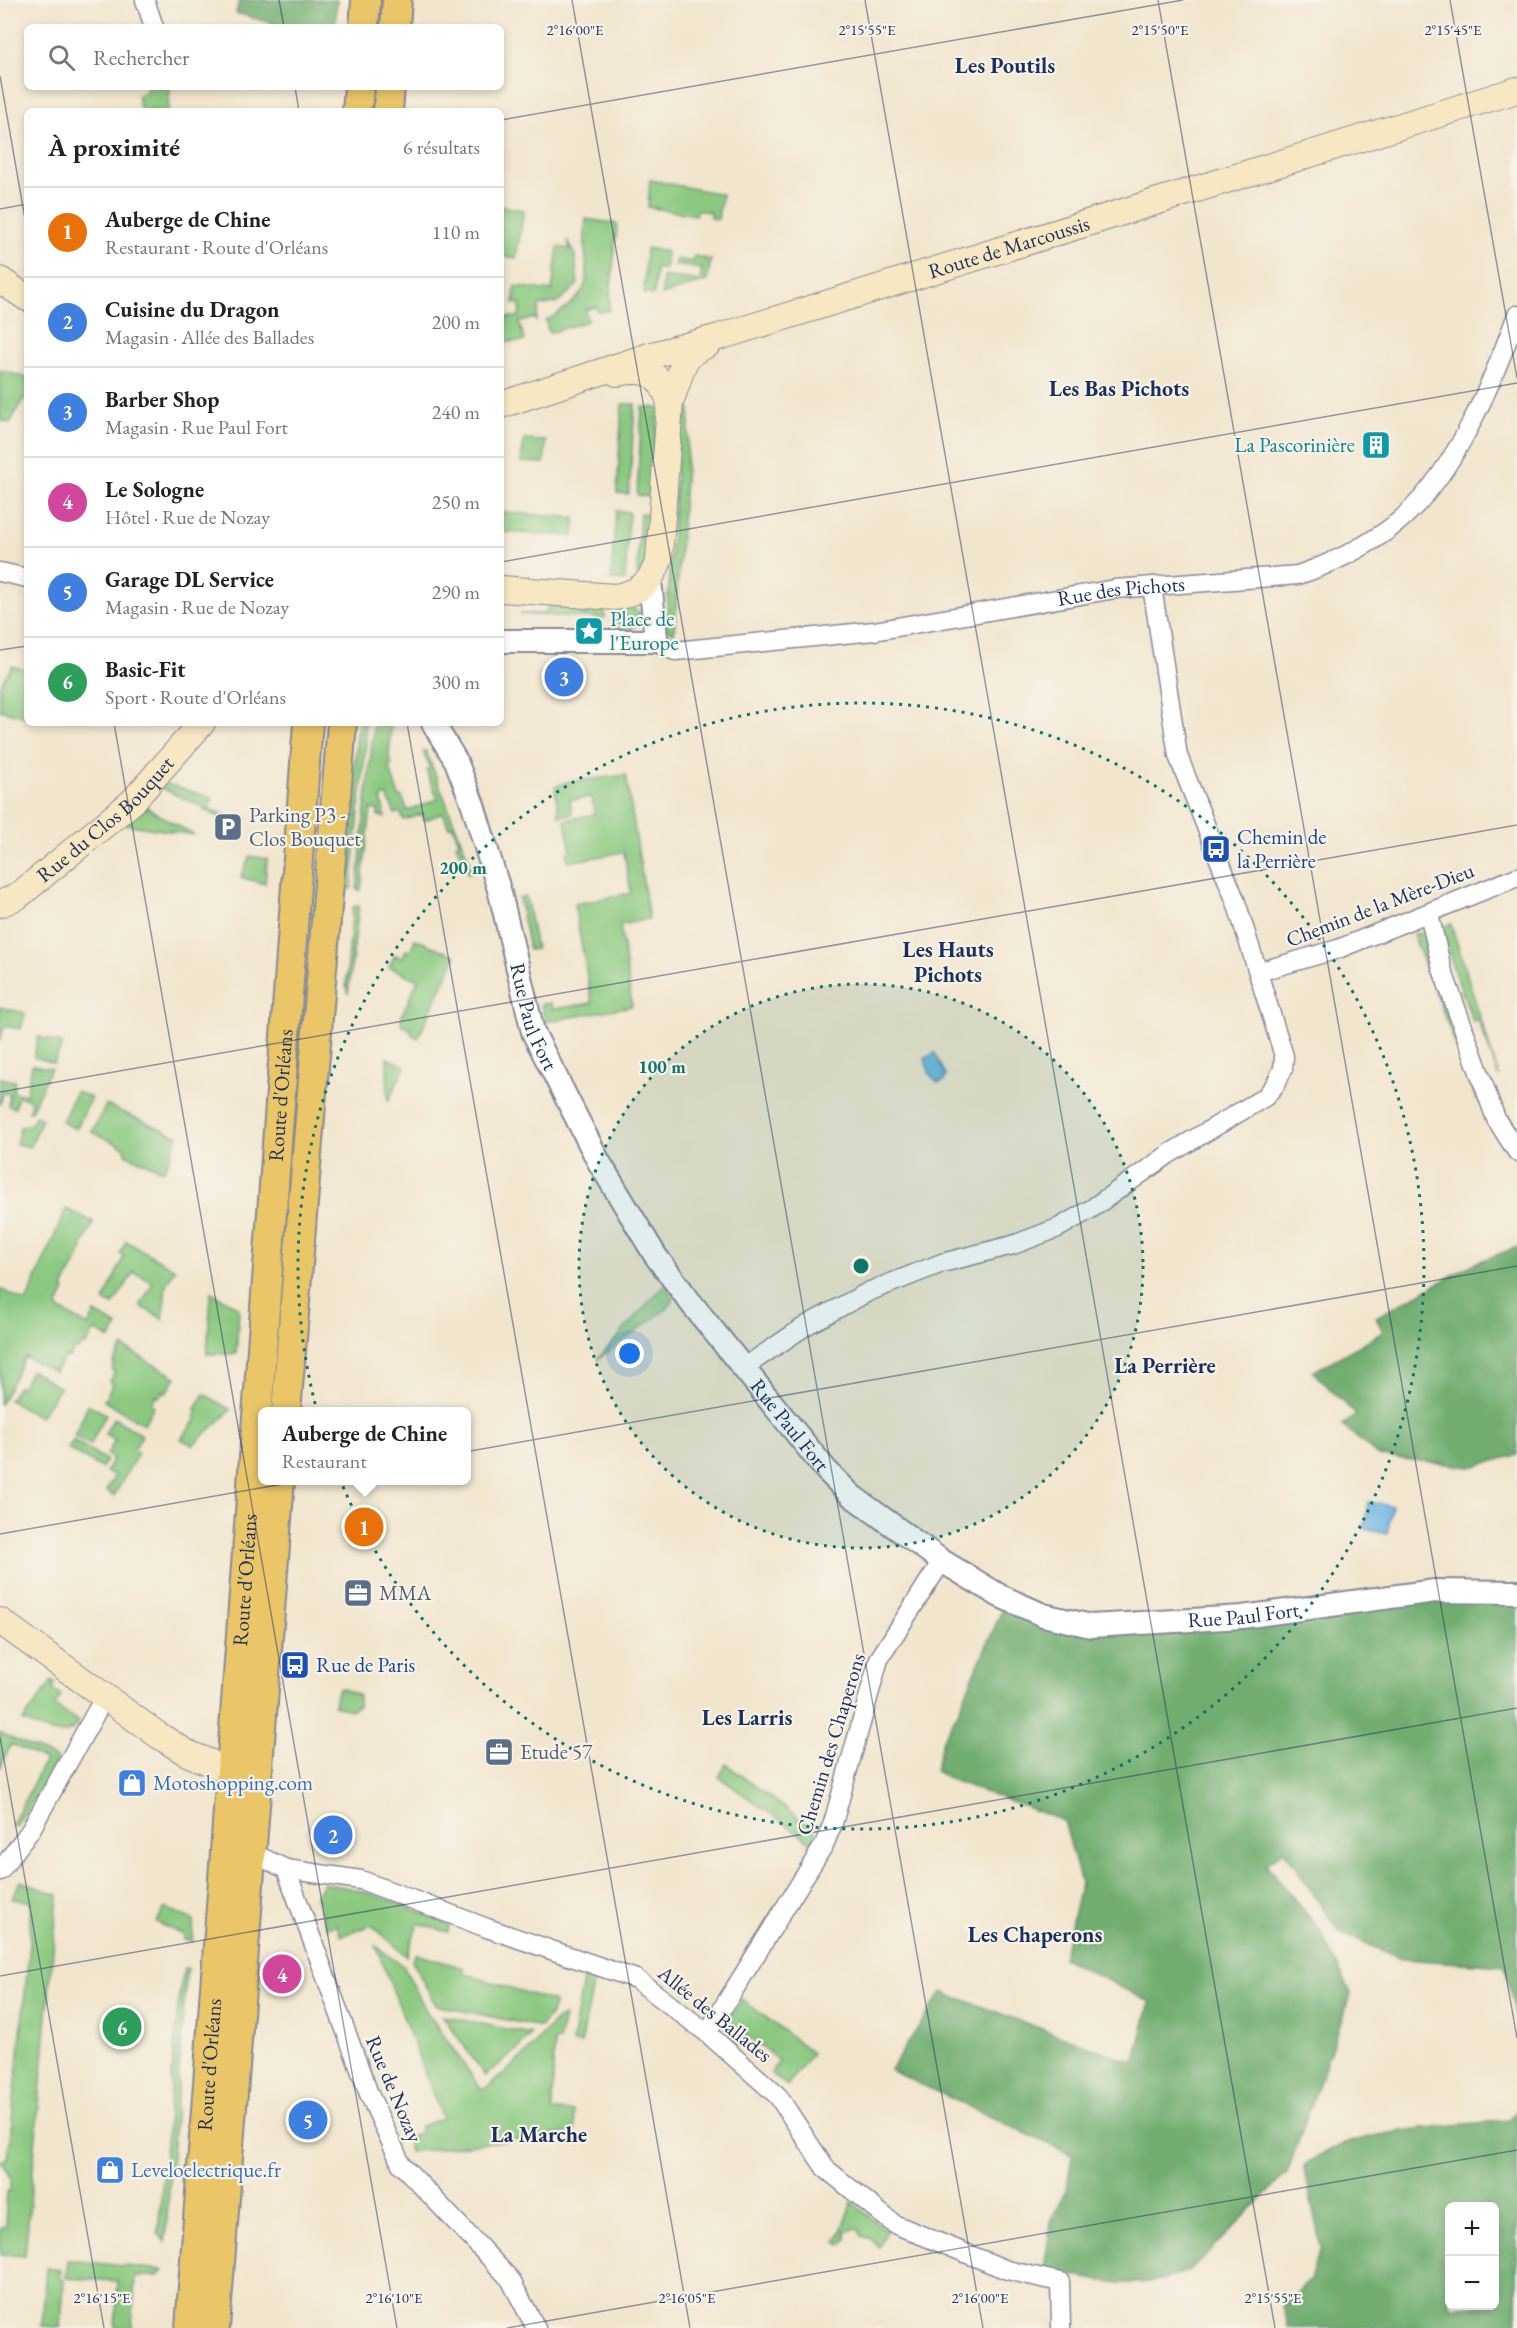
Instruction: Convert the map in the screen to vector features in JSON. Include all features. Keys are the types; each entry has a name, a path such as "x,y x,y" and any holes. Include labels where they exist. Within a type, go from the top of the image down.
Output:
{"main road":[{"path":"364,24 366,0"},
{"path":"395,24 397,0"},
{"path":"357,108 359,90"},
{"path":"388,108 390,90"},
{"name":"Route de Marcoussis","path":"504,404 649,356 719,337 1517,90"},
{"path":"0,280 24,296"},
{"path":"504,589 615,597 629,595 650,581 659,560 670,403 684,362 693,352 719,337"},
{"path":"579,380 641,370 658,379 666,389 670,403"},
{"name":"Rue du Clos Bouquet","path":"0,904 26,890 115,818 140,794 199,726"},
{"name":"Route d'Orléans","path":"190,2328 308,726"},
{"name":"Route d'Orléans","path":"285,1407 342,726"},
{"name":"Route d'Orléans","path":"215,2328 249,1852 280,1485"},
{"path":"0,1621 104,1698 187,1753 230,1771"}],"street":[{"path":"146,0 153,24"},
{"name":"Rue des Pichots","path":"656,638 665,647 675,651 691,651 874,631 1114,589 1298,574 1324,566 1385,532 1416,504 1442,472 1491,384 1517,315"},
{"path":"0,572 24,577"},
{"path":"504,641 642,642 656,638 650,581"},
{"path":"743,1368 807,1325 868,1292 942,1263 1013,1245 1058,1228 1091,1209 1169,1154 1265,1097 1279,1077 1284,1056 1236,902 1178,756 1152,586"},
{"name":"Rue Paul Fort","path":"435,726 456,761 473,805 500,893 520,988 533,1032 598,1162 655,1255 826,1470 852,1496 942,1561 1000,1596 1032,1610 1091,1626 1242,1617 1435,1591 1517,1592"},
{"name":"Chemin de la Mère-Dieu","path":"1258,972 1338,950 1517,877"},
{"path":"1429,914 1442,969 1496,1119 1517,1152"},
{"name":"Chemin des Chaperons","path":"707,2033 824,1845 833,1823 879,1659 942,1561"},
{"path":"0,1871 30,1831 104,1698"},
{"path":"249,1852 286,1869"},
{"name":"Allée des Ballades","path":"286,1869 361,1880 487,1929 622,1972 636,1979 707,2033 778,2096 825,2168 894,2224 1007,2270 1060,2282 1061,2328"},
{"name":"Rue de Nozay","path":"286,1869 366,2086 401,2164 510,2279 536,2328"}],"green space":[{"path":"239,0 337,0 335,24 274,24 236,13"},
{"path":"146,90 170,90 168,108 140,108 137,96"},
{"path":"650,180 722,194 718,219 710,218 710,212 697,210 696,215 648,207"},
{"path":"504,207 524,210 516,258 504,256"},
{"path":"586,219 617,224 609,310 598,312 596,307 585,310 588,321 549,333 546,321 578,297 584,287 587,277"},
{"path":"568,241 575,256 578,284 559,302 539,306 536,322 535,318 519,322 525,341 504,342 504,317 519,317 520,304 514,303 515,286 552,291 558,247 570,249"},
{"path":"646,248 667,252 665,269 656,269 654,295 644,294"},
{"path":"694,256 711,260 707,281 662,295 663,276 700,281 702,269 675,265 676,259 693,262"},
{"path":"0,370 24,377 24,399 10,423 0,420"},
{"path":"622,404 635,404 629,494 617,493"},
{"path":"642,407 659,408 651,497 637,495"},
{"path":"680,409 690,410 674,633 666,629"},
{"path":"524,440 546,441 544,463 521,462"},
{"path":"616,511 629,512 625,580 611,580"},
{"path":"504,512 575,518 574,536 504,532"},
{"path":"640,513 651,514 651,557 637,574"},
{"path":"547,606 604,611 605,618 520,614 546,614"},
{"path":"617,606 632,608 640,613 641,622 629,631 616,632"},
{"path":"12,666 24,669 24,716 0,710 0,685"},
{"path":"358,726 365,726 366,742 351,889 344,885"},
{"path":"374,726 391,726 389,757 392,765 389,766 399,797 402,797 408,811 438,799 426,770 430,768 423,752 426,751 473,871 468,873 456,844 459,842 453,826 449,827 443,813 425,820 422,814 404,820 400,812 395,814 387,795 381,798 385,817 378,816 378,810 371,809 361,890 357,890"},
{"path":"626,775 649,919 620,925 632,1006 545,1022 541,1004 551,1003 553,1009 592,1003 574,904 631,893 624,852 568,862 567,853 571,852 565,820 595,814 592,797 570,800 572,814 559,816 555,787 567,782"},
{"path":"164,783 213,798 209,809 233,818 224,819 159,787"},
{"path":"144,806 194,835 124,824"},
{"path":"250,856 267,859 265,884 241,877"},
{"path":"526,897 536,949 529,950 519,898"},
{"path":"359,906 348,994 346,985 353,907"},
{"path":"1451,924 1499,1077 1478,1019 1473,1021 1453,968 1443,926"},
{"path":"1420,933 1425,936 1481,1098 1477,1100 1413,934"},
{"path":"415,939 456,956 418,1038 411,1034 412,1030 401,1025 402,1015 418,980 389,967 395,955 402,958 406,950 410,952"},
{"path":"0,1007 25,1013 21,1029 4,1026 0,1041"},
{"path":"38,1037 63,1043 54,1063 34,1057"},
{"path":"387,1058 405,1066 388,1102"},
{"path":"32,1065 51,1068 31,1111 29,1112 31,1100 18,1096 15,1108 8,1106 10,1094 3,1093 0,1105 0,1078 15,1081 13,1092 26,1095"},
{"path":"76,1091 91,1098 76,1129 62,1122"},
{"path":"106,1105 178,1136 164,1171 127,1155 124,1147 92,1132"},
{"path":"36,1115 42,1119 30,1147 16,1144 20,1127 31,1124"},
{"path":"66,1209 94,1222 63,1288 65,1290 57,1308 88,1326 95,1313 118,1326 110,1339 95,1330 85,1346 82,1344 78,1350 75,1348 69,1358 65,1356 55,1372 25,1357 0,1405 0,1289 26,1302"},
{"path":"126,1241 175,1269 166,1284 163,1319 140,1306 153,1283 134,1272 113,1305 104,1301 124,1256 120,1254"},
{"path":"1517,1247 1517,1455 1471,1467 1378,1456 1342,1425 1356,1415 1313,1372 1383,1332 1376,1317 1475,1263"},
{"path":"665,1284 674,1299 668,1308 597,1360"},
{"path":"211,1292 239,1308 236,1354 207,1354"},
{"path":"123,1347 176,1377 166,1393 163,1391 159,1397 156,1395 151,1404 154,1406 144,1424 104,1401 113,1384 109,1381 115,1372 112,1370 115,1364 113,1363"},
{"path":"31,1370 60,1388 40,1417 9,1400 18,1386 22,1387"},
{"path":"204,1394 231,1410 193,1445 181,1439 196,1419 195,1409"},
{"path":"88,1405 106,1414 90,1445 74,1436"},
{"path":"114,1418 142,1435 134,1450 138,1453 114,1496 106,1491 115,1476 106,1471 113,1459 107,1455 115,1440 105,1434"},
{"path":"73,1440 106,1460 102,1468 68,1449"},
{"path":"1439,1602 1517,1602 1517,2021 1505,1966 1401,1959 1338,1931 1284,1850 1266,1865 1320,1930 1351,1993 1287,2173 1195,2266 1178,2275 1141,2283 1121,2283 1101,2281 1044,2268 1051,2222 1067,2187 1072,2155 890,2070 942,1992 1134,2063 1150,2002 1063,1958 1081,1883 1064,1821 949,1779 935,1771 943,1739 957,1714 1003,1608 1041,1623"},
{"path":"52,1681 55,1683 52,1689 61,1695 55,1706 79,1722 67,1732 52,1732 23,1721"},
{"path":"341,1688 359,1696 359,1705 350,1710 334,1705 337,1690"},
{"path":"0,1733 58,1759 17,1827 12,1825 45,1760 11,1744 0,1768"},
{"path":"726,1764 817,1832 812,1843 719,1777"},
{"path":"20,1881 58,1895 25,2256 0,2254 0,2227 5,2227 10,2177 0,2160 8,2159 30,1944 30,1901 12,1899"},
{"path":"323,1883 372,1894 403,1905 450,1925 448,1932 418,1923 407,1956 371,1925 341,1936 337,1925 327,1928 316,1896"},
{"path":"165,1908 194,1920 192,1941 184,1940 184,1935 156,1922"},
{"path":"376,1946 404,1967 427,2012 481,2089 486,2089 524,2056 557,2019 564,2016 559,2041 554,2041 552,2111 574,2111 575,2132 410,2152 407,2137 421,2132 419,2127 442,2118"},
{"path":"416,1954 464,1968 463,1973 555,2002 551,2014 540,2027 436,2005 412,1961"},
{"path":"184,1968 187,1968 165,2242 158,2233 179,1996"},
{"path":"584,1974 595,1975 581,2044 572,2043"},
{"path":"742,1999 812,2053 787,2086 771,2073 779,2060 746,2035 738,2045 731,2039 726,2028 727,2022"},
{"path":"443,2016 531,2034 517,2050 485,2076"},
{"path":"1517,2110 1517,2328 1289,2328 1283,2307 1310,2279 1321,2247 1304,2167 1321,2154 1344,2144 1401,2131 1510,2120"},
{"path":"852,2202 887,2231 879,2247 871,2239 861,2236 859,2228 846,2231 847,2239 841,2245 837,2242"},
{"path":"68,2260 163,2270 158,2276 135,2276 132,2328 115,2328 118,2281 66,2278"},
{"path":"46,2268 61,2270 60,2279 64,2280 61,2327 42,2326"}],"water":[{"path":"935,1053 946,1075 944,1081 939,1083 927,1068 925,1058"},
{"path":"1368,1502 1392,1506 1387,1534 1364,1529"}],"place":[{"name":"La Pascorinière","path":"1376,445"},
{"name":"Place de l'Europe","path":"589,631"},
{"name":"Barber Shop","path":"564,677"},
{"name":"Parking P3 - Clos Bouquet","path":"228,827"},
{"name":"Chemin de la Perrière","path":"1216,849"},
{"name":"Auberge de Chine","path":"364,1527"},
{"name":"MMA","path":"358,1593"},
{"name":"Rue de Paris","path":"295,1665"},
{"name":"Etude 57","path":"499,1752"},
{"name":"Motoshopping.com","path":"132,1783"},
{"name":"Cuisine du Dragon","path":"333,1835"},
{"name":"Le Sologne","path":"282,1974"},
{"name":"Basic-Fit","path":"122,2027"},
{"name":"Garage DL Service","path":"308,2120"},
{"name":"Leveloelectrique.fr","path":"110,2170"}],"district":[{"name":"Les Poutils","path":"1005,65"},
{"name":"Les Bas Pichots","path":"1119,388"},
{"name":"Les Hauts Pichots","path":"948,962"},
{"name":"La Perrière","path":"1165,1365"},
{"name":"Les Larris","path":"747,1717"},
{"name":"Les Chaperons","path":"1035,1934"},
{"name":"La Marche","path":"539,2134"}]}
